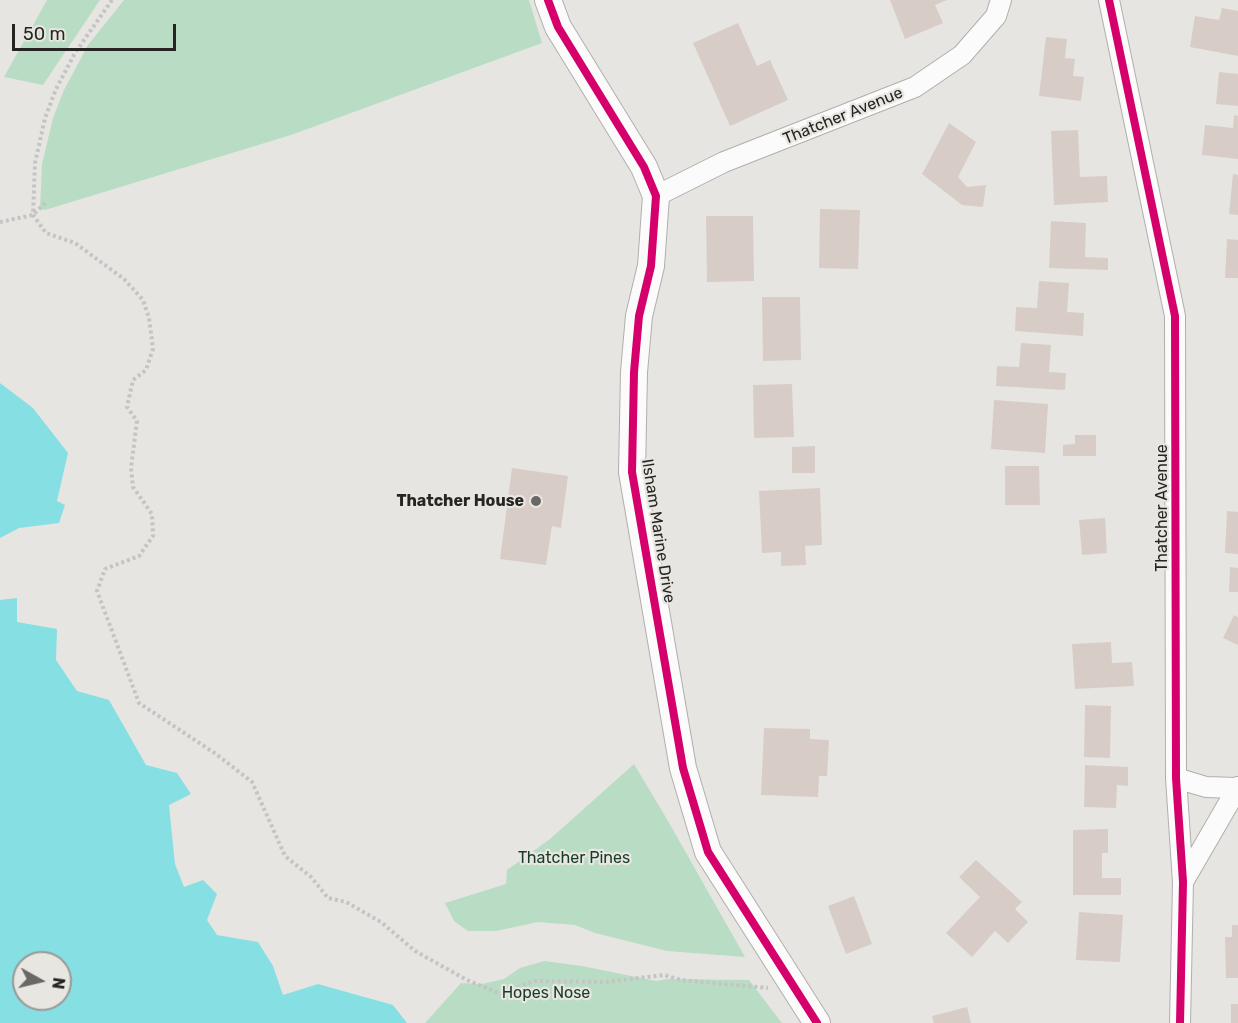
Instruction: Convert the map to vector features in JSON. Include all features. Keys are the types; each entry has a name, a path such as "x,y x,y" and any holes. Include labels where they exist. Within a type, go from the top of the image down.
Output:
{"street":[{"name":"Ilsham Marine Drive","path":"548,0 558,27 644,167 656,196 651,266 639,316 634,372 632,472 683,768 708,852 817,1023"},
{"name":"Thatcher Avenue","path":"656,196 724,162 915,87 962,55 996,16 1001,0"},
{"name":"Thatcher Avenue","path":"1109,0 1175,316 1176,778 1183,882 1180,1023"},
{"path":"1176,778 1206,787 1238,788 1183,882"}],"path":[{"path":"112,0 75,53 56,89 45,118 35,163 33,214 46,233 75,243 124,279 143,300 149,318 153,349 146,370 133,380 127,407 138,421 131,468 133,487 152,514 153,536 139,556 105,569 97,591 139,703 216,754 252,782 285,856 311,877 328,898 346,902 381,922 415,951 466,980 501,994 534,981 606,982 664,975 681,980 796,991"},
{"path":"0,222 33,214 45,203"}],"green space":[{"path":"47,0 100,0 43,85 4,77"},
{"path":"124,0 529,0 542,43 291,135 45,210 40,209 42,164 53,118 64,90 88,45"},
{"name":"Thatcher Pines","path":"634,764 745,957 667,951 595,933 575,925 538,922 496,931 468,931 454,921 445,903 506,884 507,870 550,839"},
{"name":"Hopes Nose","path":"544,961 656,981 667,979 749,980 782,1023 425,1023 461,983 482,984 504,979 520,968"}],"water":[{"path":"0,383 33,408 68,453 57,501 65,505 59,523 19,528 0,538"},
{"path":"17,598 17,622 57,629 56,660 77,691 109,700 146,765 177,773 191,794 169,805 175,864 184,887 203,880 217,894 207,920 217,935 258,942 273,966 283,995 318,984 393,1005 407,1023 0,1023 0,600"}],"building":[{"path":"890,0 947,0 935,5 943,23 905,39"},
{"path":"1222,8 1238,11 1238,56 1190,47 1195,16 1219,20"},
{"path":"738,23 757,66 770,60 788,100 730,126 693,43"},
{"path":"1046,37 1067,39 1065,58 1075,59 1073,76 1084,77 1081,101 1039,96"},
{"path":"1219,72 1238,74 1238,106 1216,104"},
{"path":"1234,115 1238,116 1238,159 1202,155 1205,125 1233,128"},
{"path":"949,123 976,142 958,177 967,187 986,185 983,207 962,205 922,174"},
{"path":"1078,130 1080,177 1107,176 1108,202 1054,205 1051,131"},
{"path":"1233,174 1238,175 1238,215 1229,214"},
{"path":"820,209 860,210 858,269 819,268"},
{"path":"706,216 753,216 754,281 707,282"},
{"path":"1051,221 1086,223 1085,257 1108,258 1108,270 1049,268"},
{"path":"1227,239 1238,240 1238,278 1225,278"},
{"path":"1039,281 1069,283 1067,312 1084,313 1083,336 1015,331 1016,307 1037,308"},
{"path":"762,297 800,297 801,360 763,361"},
{"path":"1021,343 1051,345 1049,372 1066,373 1065,390 996,386 997,366 1019,367"},
{"path":"792,384 794,437 754,438 753,385"},
{"path":"994,400 1048,404 1045,453 991,449"},
{"path":"1075,435 1096,435 1096,456 1063,456 1063,445 1075,444"},
{"path":"815,446 815,473 792,473 792,447"},
{"path":"1005,466 1039,466 1040,505 1005,505"},
{"name":"Thatcher House","path":"512,468 568,476 561,528 552,526 546,565 500,559"},
{"path":"820,488 822,545 805,546 806,565 781,566 781,552 762,553 759,491"},
{"path":"1227,511 1238,512 1238,554 1225,553"},
{"path":"1105,518 1107,553 1082,555 1079,520"},
{"path":"1230,567 1238,568 1238,592 1229,592"},
{"path":"1234,615 1238,617 1238,645 1223,638"},
{"path":"1111,642 1112,663 1132,662 1134,686 1075,689 1072,644"},
{"path":"1085,705 1111,706 1110,758 1084,757"},
{"path":"764,728 810,729 810,739 829,740 827,776 819,776 818,797 761,795"},
{"path":"1085,765 1128,767 1128,786 1117,785 1116,808 1084,807"},
{"path":"1108,829 1108,853 1102,853 1102,878 1121,878 1121,895 1073,895 1073,830"},
{"path":"976,860 1022,902 1015,909 1028,922 1008,943 995,931 972,957 946,933 980,897 959,877"},
{"path":"854,896 872,944 846,954 828,906"},
{"path":"1079,912 1123,915 1120,962 1076,960"},
{"path":"1232,925 1238,925 1238,978 1226,978 1225,937 1232,937"},
{"path":"1231,1004 1238,1004 1238,1023 1231,1023"},
{"path":"967,1007 971,1023 934,1023 932,1016"}],"cycle path":[{"path":"548,0 558,27 644,167 656,196 651,266 639,316 634,372 632,472 683,768 708,852 817,1023"},
{"path":"1109,0 1175,316 1176,778 1183,882 1180,1023"}],"place":[{"name":"Thatcher House","path":"536,501"}]}
